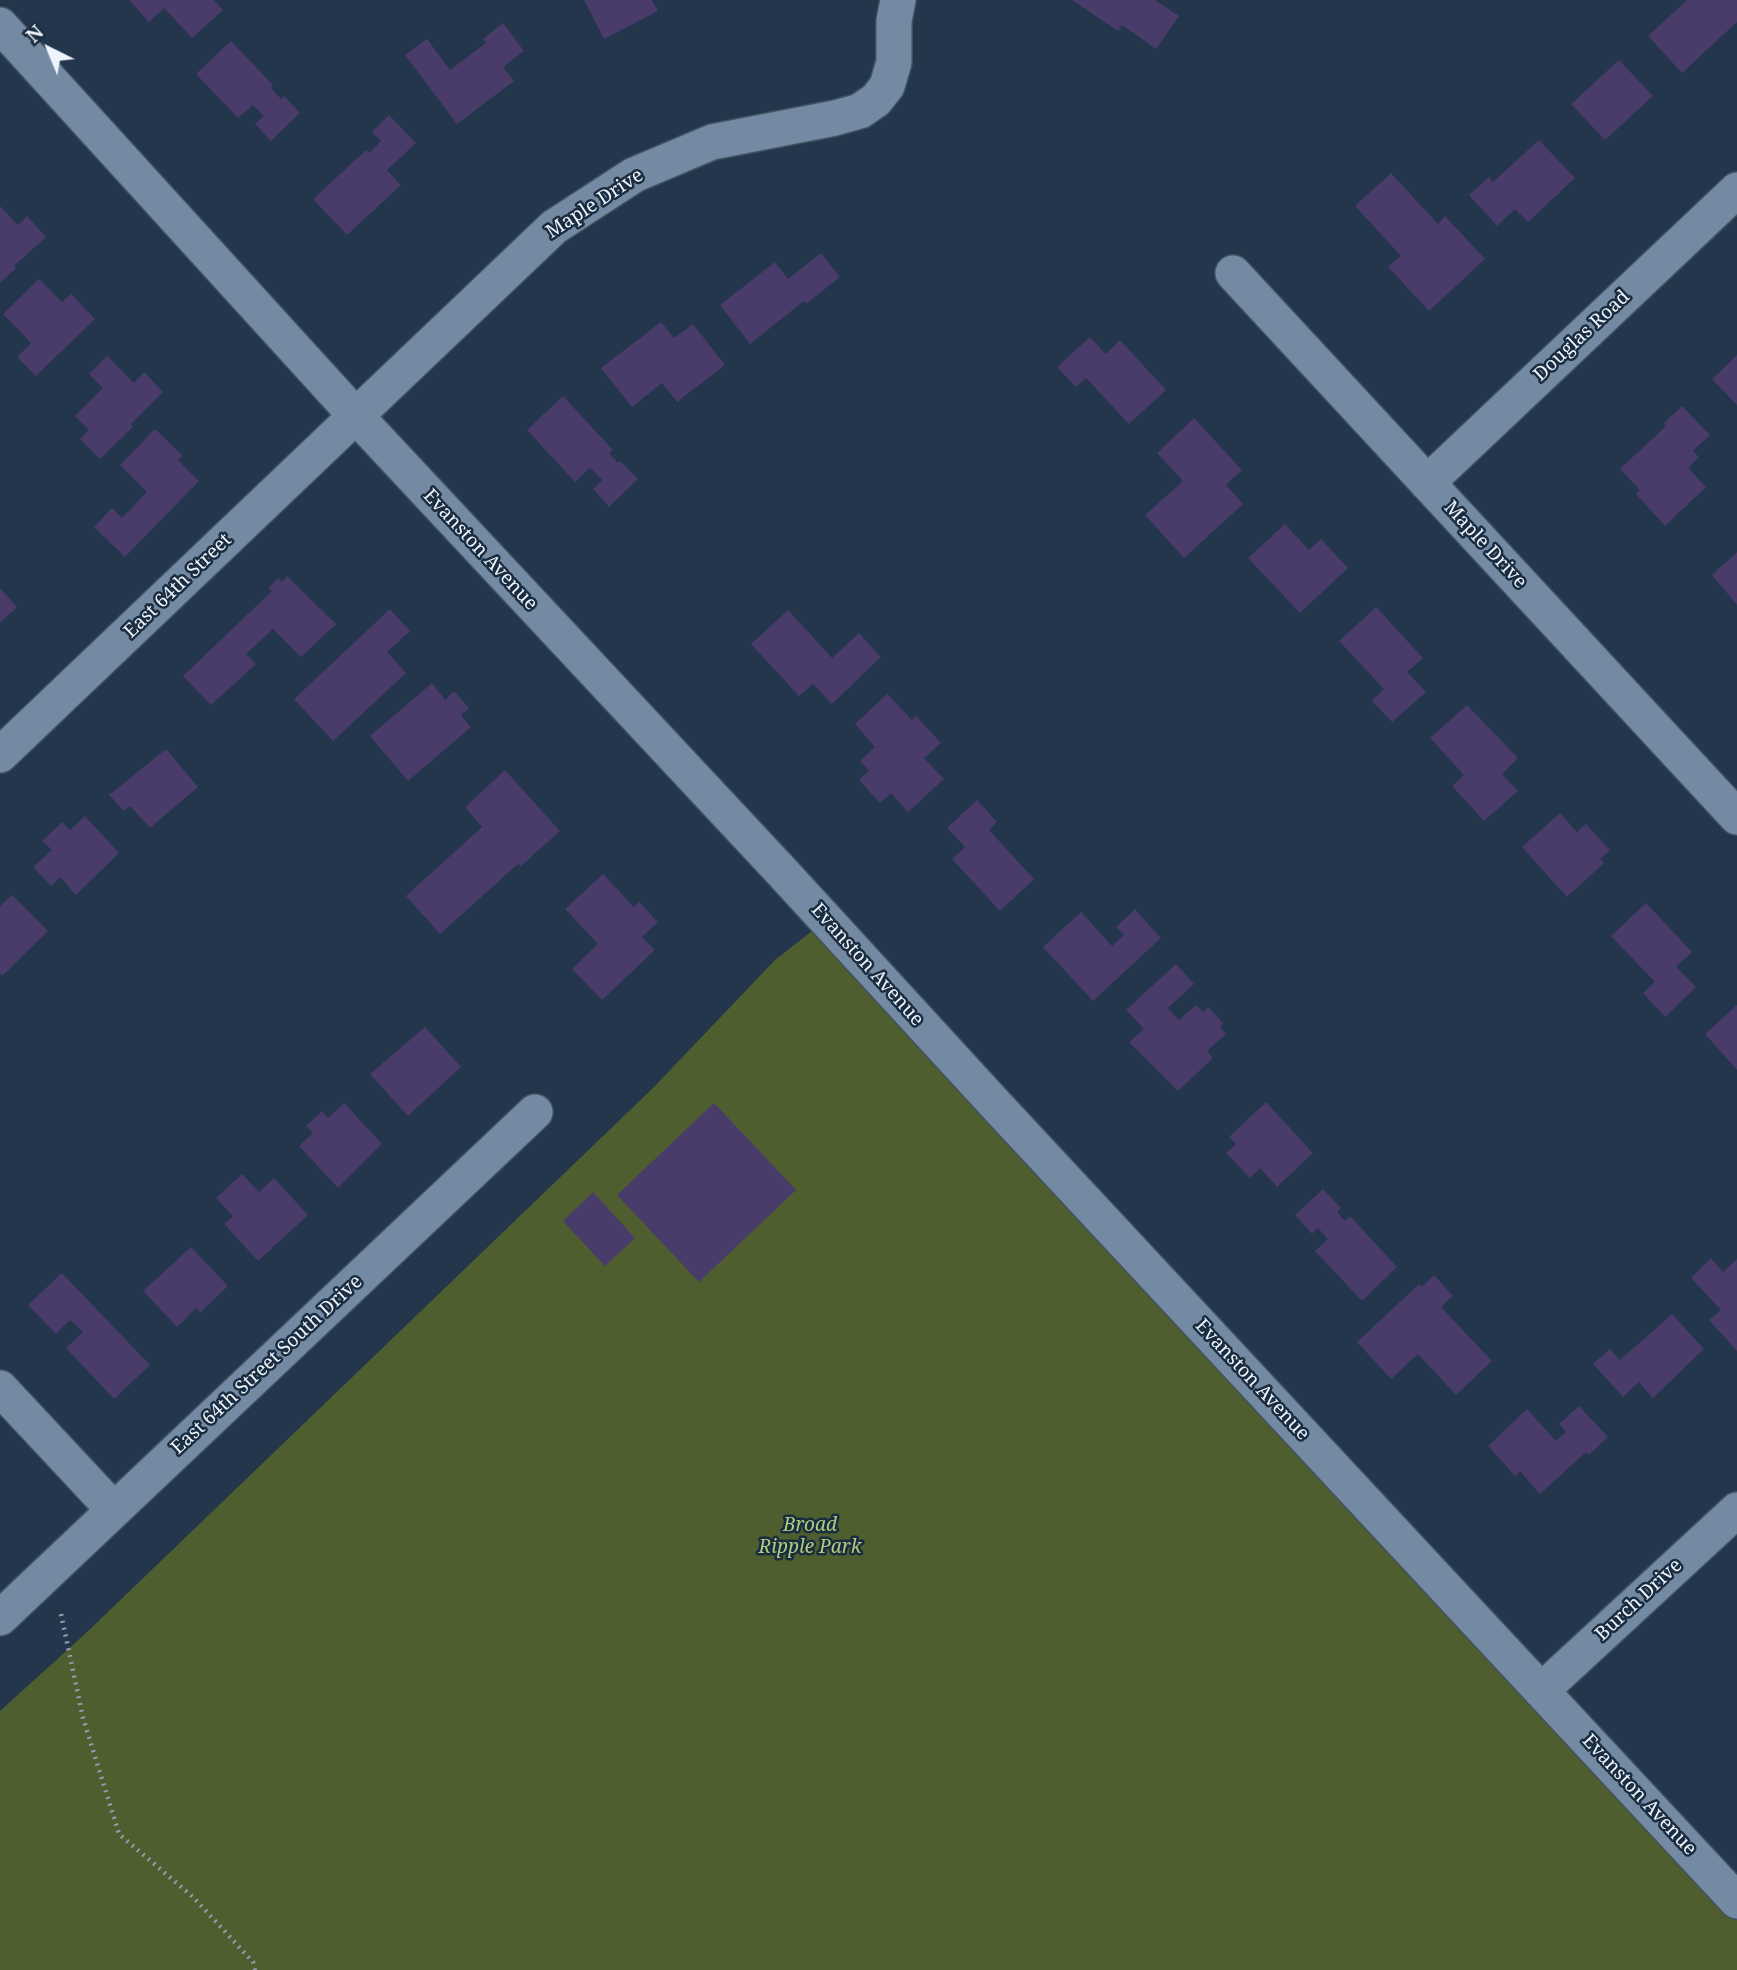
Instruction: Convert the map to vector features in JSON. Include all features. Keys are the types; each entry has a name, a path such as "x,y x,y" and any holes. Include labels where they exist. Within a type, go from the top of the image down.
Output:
{"street":[{"name":"Maple Drive","path":"356,416 554,227 634,175 712,142 835,118 860,111 876,100 887,86 894,62 894,21 898,0"},
{"name":"Evanston Avenue","path":"0,25 356,416 1737,1901"},
{"name":"Douglas Road","path":"1427,482 1737,190"},
{"name":"Maple Drive","path":"1233,273 1737,817"},
{"name":"East 64th Street","path":"0,755 356,416"},
{"name":"East 64th Street South Drive","path":"0,1618 535,1112"},
{"path":"0,1388 114,1510"},
{"name":"Burch Drive","path":"1541,1691 1737,1510"}],"path":[{"path":"52,1569 83,1718 119,1834 193,1897 253,1962 255,1970"}],"green space":[{"name":"Broad Ripple Park","path":"826,920 1737,1900 1737,1970 0,1970 0,1711 86,1633 653,1088 775,960"}],"building":[{"path":"129,0 214,0 223,10 192,38 164,8 149,22"},
{"path":"584,0 652,0 658,11 604,39"},
{"path":"1072,0 1155,0 1179,16 1156,49 1122,25 1118,31"},
{"path":"1687,0 1737,0 1737,22 1682,73 1648,36"},
{"path":"503,23 524,51 503,67 514,81 457,124 405,55 427,39 450,70 486,43 483,39"},
{"path":"231,41 273,85 271,88 281,99 284,96 300,113 271,141 255,124 264,116 253,105 238,118 196,74"},
{"path":"1619,60 1653,96 1605,140 1571,104"},
{"path":"389,115 416,143 387,170 401,185 347,235 313,199 366,150 369,153 381,141 372,132"},
{"path":"1539,140 1575,178 1528,222 1515,209 1497,226 1469,195 1489,177 1493,182"},
{"path":"1391,173 1438,224 1445,216 1485,259 1429,311 1388,267 1401,256 1355,206"},
{"path":"0,206 18,225 27,216 46,237 14,266 16,268 0,283"},
{"path":"821,253 840,277 806,304 804,301 750,344 720,305 775,262 788,279"},
{"path":"39,279 62,302 71,294 95,319 36,376 17,357 31,343 3,314"},
{"path":"661,322 674,338 693,324 725,365 677,402 662,383 632,407 601,368"},
{"path":"1090,337 1106,354 1120,340 1166,390 1129,424 1086,378 1076,387 1057,367"},
{"path":"1737,355 1737,405 1712,379"},
{"path":"107,356 134,383 144,372 163,392 131,424 133,427 100,459 80,439 89,430 75,416 103,388 89,374"},
{"path":"563,396 613,450 609,453 618,463 620,461 638,479 609,507 593,489 602,480 590,468 575,482 527,430"},
{"path":"1682,406 1710,435 1693,451 1699,457 1688,468 1706,487 1665,526 1636,494 1640,490 1620,469 1666,426 1664,423"},
{"path":"1194,418 1242,470 1226,485 1243,504 1184,558 1145,515 1183,481 1157,453"},
{"path":"155,429 183,456 178,460 199,481 125,557 94,527 112,508 122,518 147,492 120,465"},
{"path":"1285,524 1309,550 1321,539 1348,568 1300,613 1248,558"},
{"path":"1737,552 1737,605 1712,575"},
{"path":"287,576 336,624 301,657 273,629 246,654 256,664 211,705 183,676 272,591 268,588 278,578 282,582"},
{"path":"0,588 17,607 0,623"},
{"path":"1376,607 1423,658 1407,672 1426,692 1392,722 1372,701 1384,689 1339,641"},
{"path":"390,609 410,631 387,652 406,673 333,741 294,699"},
{"path":"788,610 832,658 859,633 881,657 832,704 813,684 799,696 751,644"},
{"path":"432,683 445,700 454,691 469,708 461,715 471,727 408,781 370,736"},
{"path":"887,694 912,720 916,716 941,743 924,758 944,779 908,812 891,793 880,803 859,780 869,771 860,761 875,747 855,724"},
{"path":"1467,705 1518,758 1502,774 1518,791 1484,821 1452,786 1464,775 1430,738"},
{"path":"166,749 198,787 150,828 130,806 124,811 109,795"},
{"path":"505,770 560,831 521,866 518,864 440,934 406,896 482,827 465,807"},
{"path":"977,800 997,822 989,830 1034,879 1000,911 952,859 965,847 947,828"},
{"path":"1560,813 1577,832 1586,824 1610,850 1600,859 1604,863 1567,897 1522,847"},
{"path":"85,816 119,853 76,895 60,877 51,886 33,867 52,850 42,841 62,822 70,830"},
{"path":"603,874 634,907 639,902 658,922 642,937 655,950 602,1000 572,969 598,944 565,909"},
{"path":"12,895 48,931 2,976 0,906"},
{"path":"1646,903 1692,952 1676,967 1696,987 1665,1017 1643,993 1655,982 1611,936"},
{"path":"1135,909 1161,938 1093,1001 1043,947 1081,912 1112,946 1124,935 1116,927"},
{"path":"1176,964 1194,984 1168,1008 1179,1020 1196,1005 1203,1012 1208,1007 1224,1024 1220,1027 1226,1034 1207,1051 1213,1058 1178,1091 1129,1042 1144,1029 1126,1010"},
{"path":"1737,1005 1737,1070 1705,1034"},
{"path":"425,1027 461,1067 408,1116 370,1074"},
{"path":"1266,1102 1313,1153 1277,1187 1260,1168 1250,1178 1226,1153 1236,1144 1229,1137"},
{"path":"344,1103 382,1144 338,1188 299,1146 313,1133 306,1126 322,1111 328,1118"},
{"path":"714,1103 796,1190 699,1282 617,1195"},
{"path":"242,1174 259,1192 274,1178 308,1215 258,1261 224,1224 233,1216 216,1198"},
{"path":"1323,1189 1341,1208 1337,1212 1345,1221 1350,1216 1397,1267 1362,1301 1315,1251 1328,1239 1318,1228 1312,1234 1295,1215"},
{"path":"593,1192 635,1238 605,1266 563,1221"},
{"path":"191,1247 228,1286 200,1313 196,1308 177,1327 143,1291"},
{"path":"1711,1258 1723,1272 1737,1259 1737,1351 1709,1320 1721,1310 1691,1278"},
{"path":"62,1273 150,1365 114,1399 66,1348 83,1332 70,1320 56,1334 28,1305"},
{"path":"1434,1275 1453,1296 1441,1307 1492,1361 1456,1395 1418,1354 1391,1379 1357,1342 1419,1284 1422,1287"},
{"path":"1672,1314 1704,1349 1653,1398 1639,1382 1623,1397 1593,1364 1610,1349 1620,1360"},
{"path":"1579,1406 1608,1437 1589,1455 1586,1452 1540,1494 1520,1471 1515,1476 1488,1446 1527,1409 1556,1441 1566,1432 1559,1424"}]}
